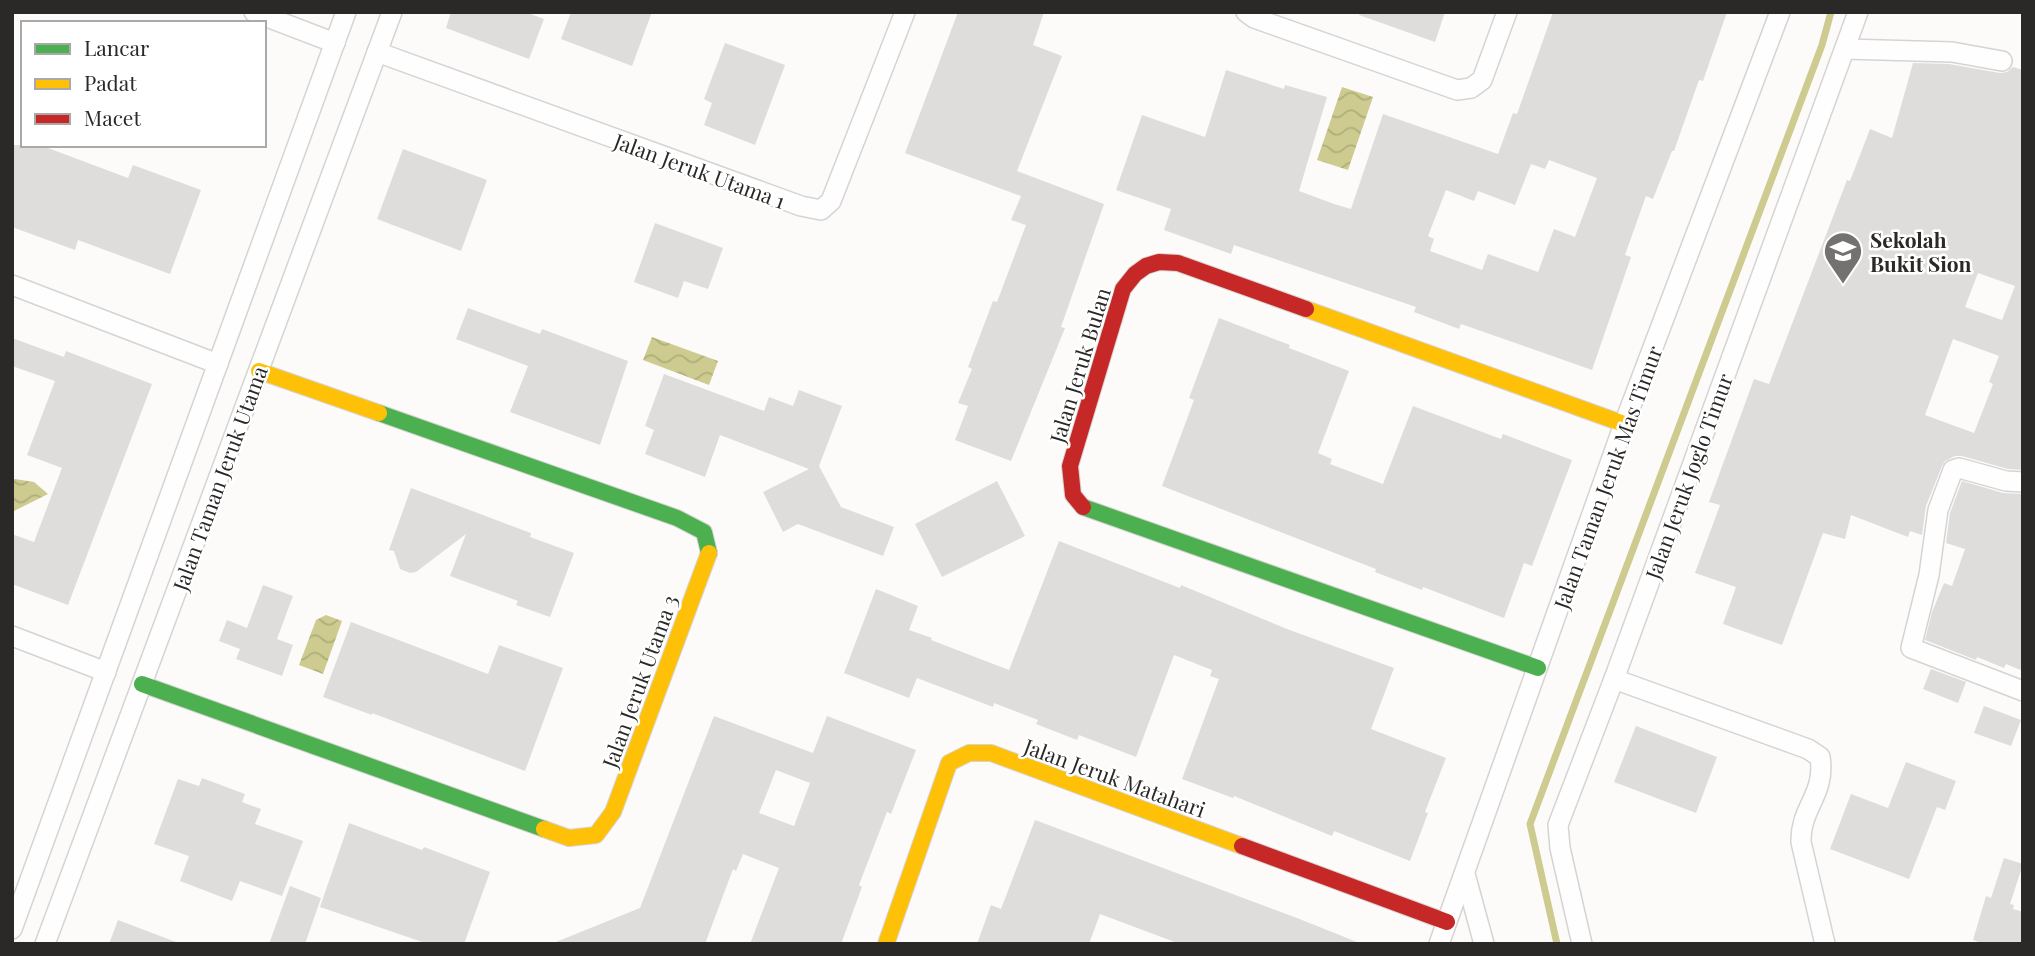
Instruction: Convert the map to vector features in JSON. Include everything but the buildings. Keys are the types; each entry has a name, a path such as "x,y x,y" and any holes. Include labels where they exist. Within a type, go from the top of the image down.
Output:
{"street":[{"path":"254,12 335,43"},
{"name":"Jalan Taman Jeruk Utama","path":"12,929 346,12"},
{"name":"Jalan Taman Jeruk Utama","path":"45,944 392,12"},
{"name":"Jalan Jeruk Utama 1","path":"377,52 801,206 821,210 831,201 905,12"},
{"path":"1246,12 1254,18 1457,90 1471,88 1482,80 1507,12"},
{"name":"Jalan Taman Jeruk Mas Timur","path":"1439,944 1625,424 1780,12"},
{"name":"Jalan Jeruk Joglo Timur","path":"1582,944 1560,848 1558,825 1858,12"},
{"path":"1845,49 1952,52 2002,61"},
{"name":"Jalan Jeruk Bulan","path":"1538,668 1081,506 1073,495 1070,466 1123,289 1134,274 1155,261 1178,263 1625,424"},
{"path":"12,285 218,365"},
{"name":"Jalan Jeruk Utama 3","path":"142,684 569,838 596,835 613,812 710,551 704,531 677,518 258,371"},
{"path":"2023,482 2006,481 1959,468 1953,470 1938,510 1929,575 1911,648 2023,691"},
{"path":"12,636 106,672"},
{"path":"1614,679 1808,749 1819,757 1820,785 1802,821 1801,842 1825,944"},
{"name":"Jalan Jeruk Matahari","path":"886,944 949,763 970,751 991,753 1447,922"},
{"path":"1465,874 1484,944"}],"water":[{"path":"1342,87 1373,97 1348,170 1317,160"},
{"path":"652,337 718,361 709,385 643,360"},
{"path":"12,480 34,482 48,494 12,512"},
{"path":"326,615 342,621 323,674 299,665 316,620"}],"waterway":[{"path":"1557,944 1530,824 1822,45 1831,12"}],"traffic: fast":[{"path":"379,413 677,518 704,532 709,553"},
{"path":"1083,507 1538,668"},
{"path":"142,684 544,829"}],"traffic: slow":[{"path":"1306,309 1624,424"},
{"path":"259,371 379,413"},
{"path":"544,829 569,838 596,835 613,812 709,553"},
{"path":"886,944 949,763 969,753 991,753 1242,846"}],"traffic: jam":[{"path":"1083,507 1073,495 1070,466 1123,289 1135,274 1146,266 1159,262 1178,263 1306,309"},
{"path":"1242,846 1447,922"}],"place":[{"name":"Sekolah Bukit Sion","path":"1843,285"}]}
